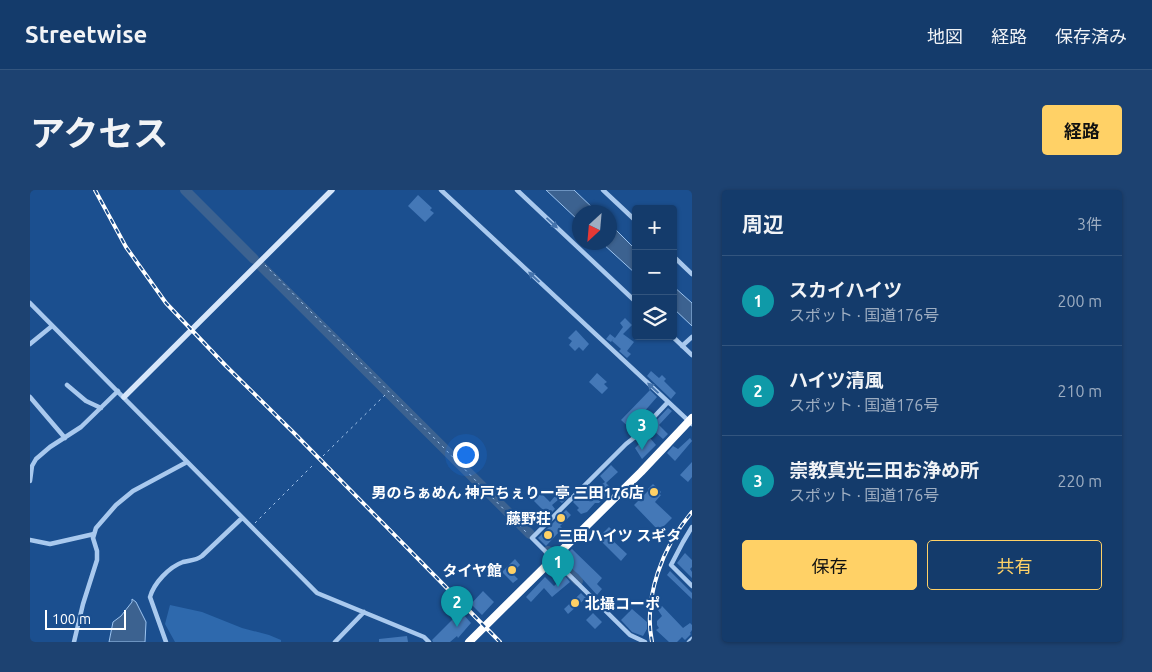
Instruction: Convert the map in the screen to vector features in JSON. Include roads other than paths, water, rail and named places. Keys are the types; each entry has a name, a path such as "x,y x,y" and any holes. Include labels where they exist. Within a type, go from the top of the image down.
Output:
{"highway":[{"path":"469,642 691,421"}],"street":[{"path":"124,397 332,190"},
{"path":"441,190 668,402 691,421"},
{"path":"517,190 632,298"},
{"path":"603,190 632,217"},
{"path":"677,260 692,274"},
{"path":"30,303 317,593 424,637 429,642"},
{"path":"30,344 52,326"},
{"path":"684,345 692,337"},
{"path":"677,340 692,354"},
{"path":"67,385 86,401 100,408"},
{"path":"30,481 32,466 36,459 50,446 81,427 118,391"},
{"path":"30,397 65,438"},
{"path":"550,556 532,538 626,444 635,438 668,402"},
{"path":"74,642 96,560 97,551 93,538 96,528 116,505 133,491 187,462"},
{"path":"166,642 150,597 155,584 182,562 196,560 202,556 242,518"},
{"path":"692,528 672,565 692,586"},
{"path":"30,540 50,544 94,534"},
{"path":"559,564 630,635 645,642"},
{"path":"335,642 364,612"}],"waterway":[{"path":"185,190 254,259"},
{"path":"261,266 530,534"},
{"path":"548,551 552,554"},
{"path":"559,562 578,581"}],"railway":[{"path":"95,190 126,247 166,303 500,642"},
{"path":"652,642 650,607 658,573 672,540 692,512"}],"place":[{"name":"崇教真光三田お浄め所","path":"642,450"},
{"name":"男のらぁめん 神戸ちぇりー亭 三田176店","path":"654,492"},
{"name":"藤野荘","path":"561,518"},
{"name":"三田ハイツ スギタ","path":"548,535"},
{"name":"タイヤ館","path":"512,570"},
{"name":"スカイハイツ","path":"558,587"},
{"name":"北攝コーポ","path":"575,603"},
{"name":"ハイツ清風","path":"457,627"}]}
